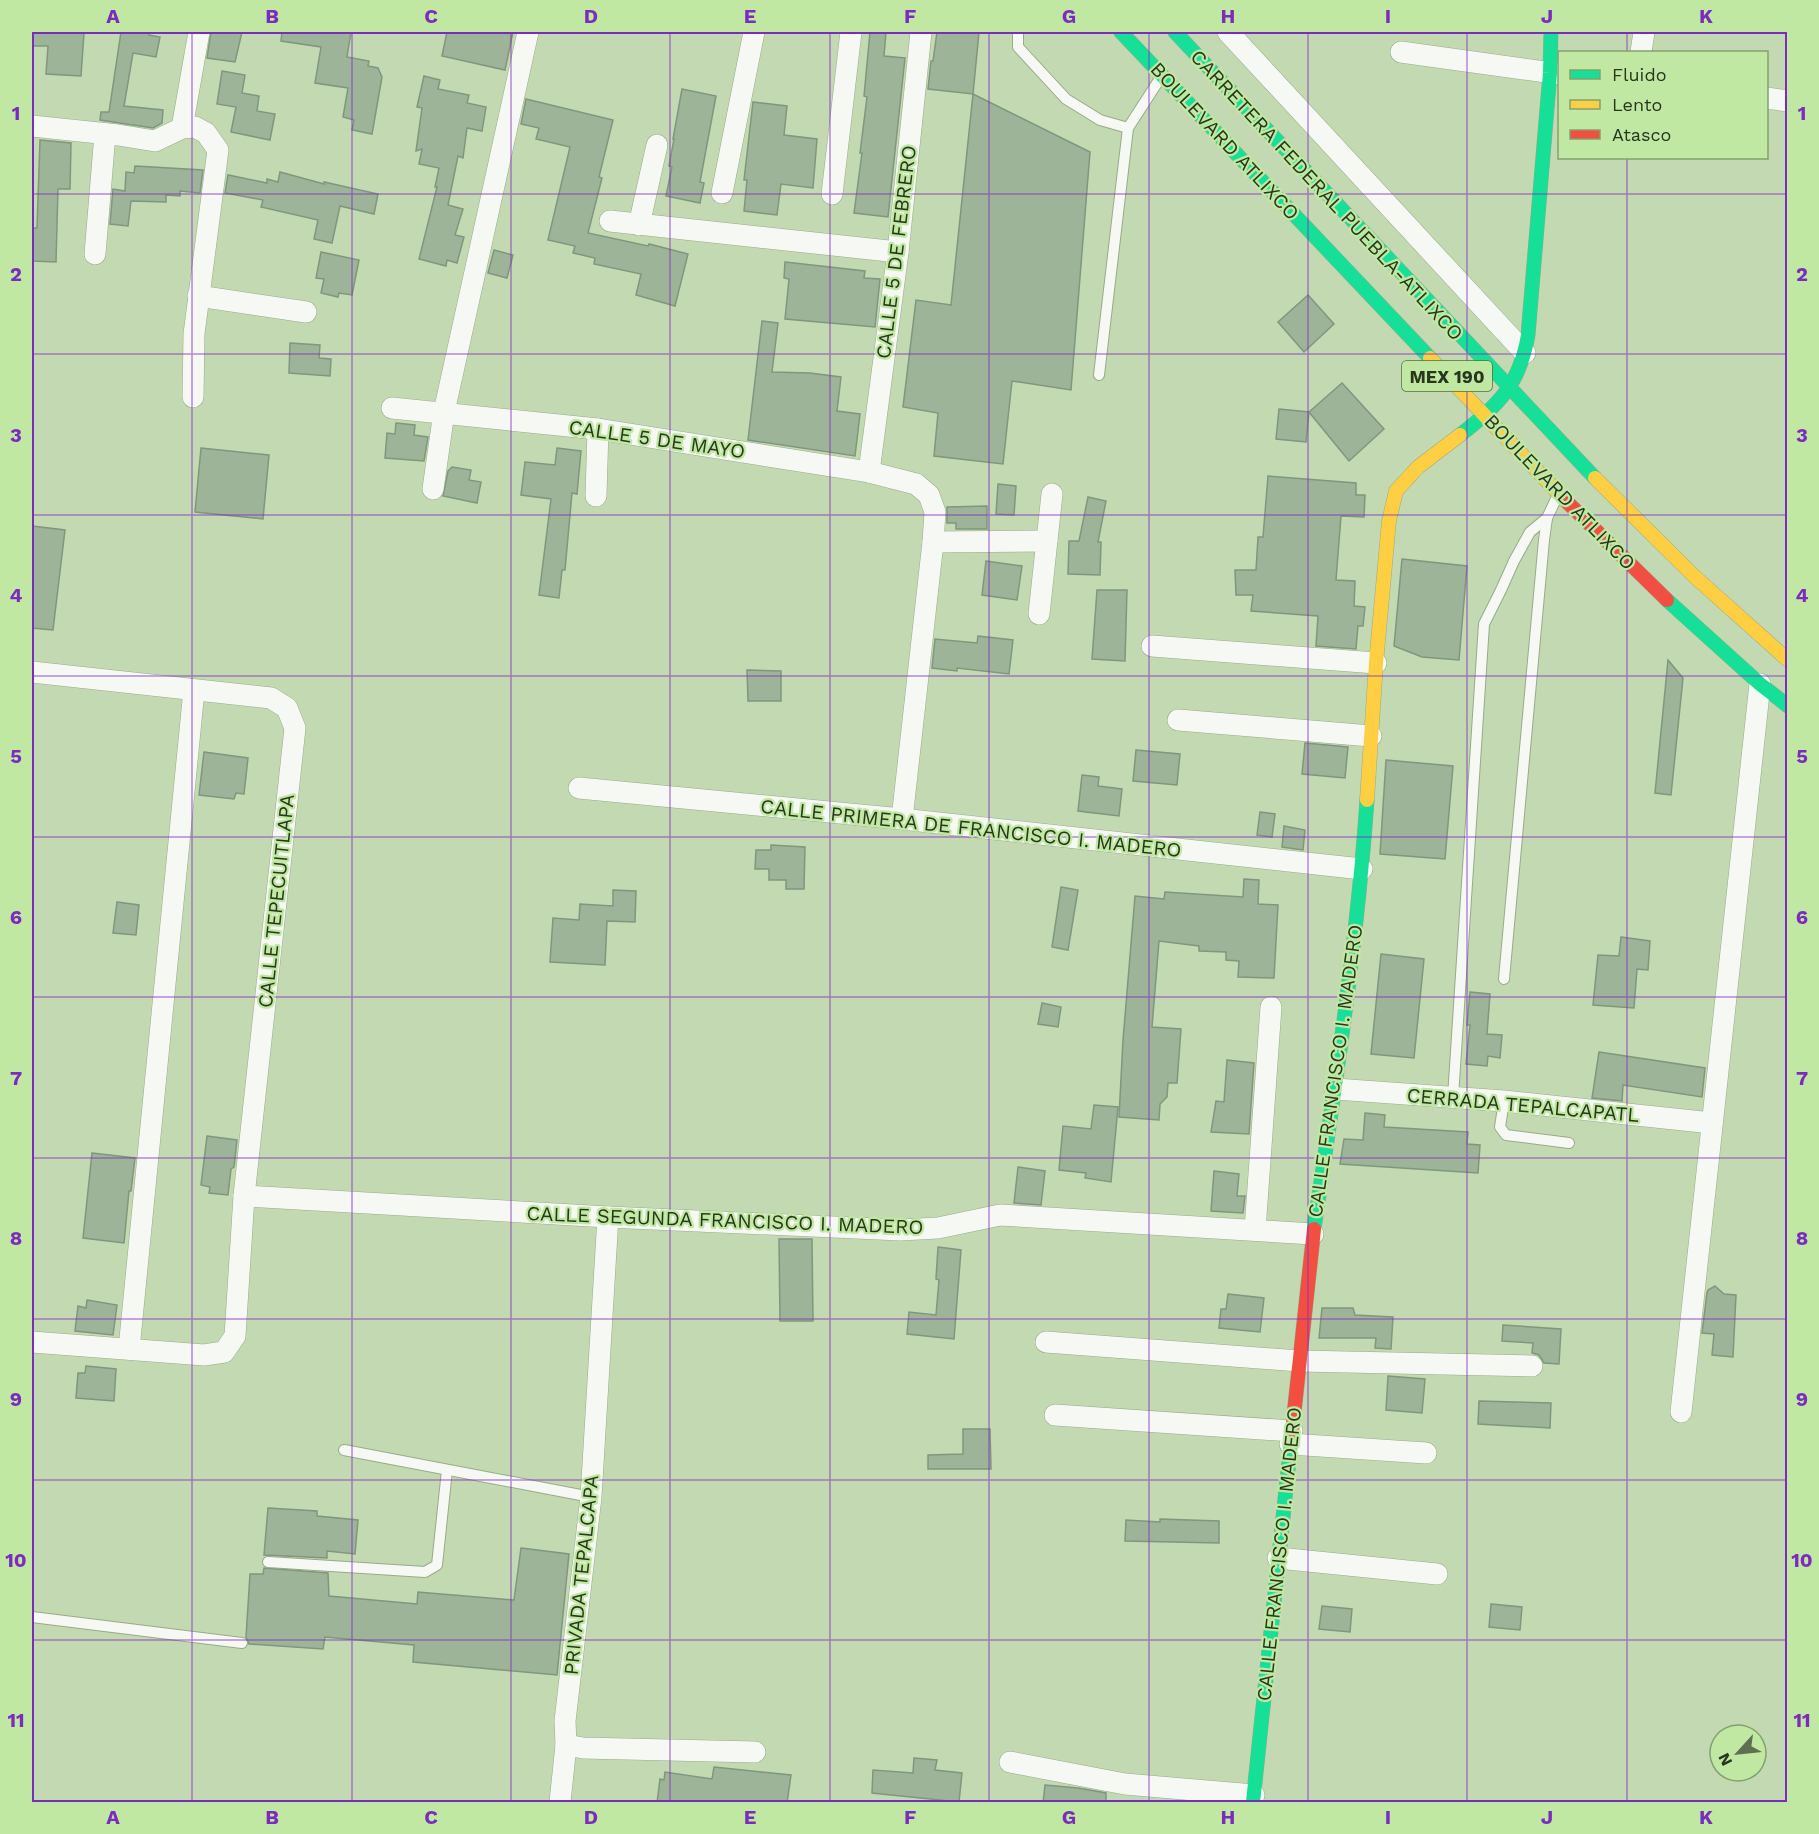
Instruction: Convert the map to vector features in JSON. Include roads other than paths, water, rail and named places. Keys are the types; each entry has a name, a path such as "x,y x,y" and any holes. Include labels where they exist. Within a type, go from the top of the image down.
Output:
{"street":[{"path":"182,128 199,32"},
{"path":"433,489 444,412 528,32"},
{"path":"722,193 753,32"},
{"path":"832,194 851,32"},
{"name":"CALLE 5 DE FEBRERO","path":"869,472 898,252 921,32"},
{"name":"BOULEVARD ATLIXCO","path":"1123,32 1559,494 1667,600 1760,684 1788,706"},
{"name":"CARRETERA FEDERAL PUEBLA-ATLIXCO","path":"1175,32 1584,467 1695,577 1783,652"},
{"path":"1228,32 1525,353"},
{"name":"CALLE FRANCISCO I. MADERO","path":"1253,1799 1313,1234 1335,1089 1362,869 1376,663 1389,521 1396,491 1418,467 1485,416 1509,389 1525,353 1555,74 1551,32"},
{"path":"1641,51 1644,32"},
{"path":"1401,52 1555,74"},
{"path":"1768,98 1788,100"},
{"path":"32,126 155,141 182,128 195,127 206,133 218,150 194,334 193,397"},
{"path":"95,254 105,134"},
{"path":"639,225 657,145"},
{"path":"610,221 898,252"},
{"path":"198,296 306,312"},
{"name":"CALLE 5 DE MAYO","path":"392,408 598,429 869,472 916,484 929,495 935,512 902,819"},
{"path":"596,496 598,429"},
{"path":"1039,614 1052,494"},
{"path":"933,542 1047,541"},
{"path":"1152,646 1376,663"},
{"name":"CALLE TEPECUITLAPA","path":"32,672 271,698 287,708 295,728 244,1196 235,1336 224,1352 204,1355 129,1349"},
{"path":"1681,1412 1760,684"},
{"path":"32,1341 129,1349 194,690"},
{"path":"1178,720 1371,736"},
{"name":"CALLE PRIMERA DE FRANCISCO I. MADERO","path":"579,788 902,819 1362,869"},
{"path":"1255,1230 1271,1007"},
{"name":"CERRADA TEPALCAPATL","path":"1335,1089 1504,1101 1712,1123"},
{"name":"CALLE SEGUNDA FRANCISCO I. MADERO","path":"244,1196 608,1217 900,1230 938,1228 1000,1215 1313,1234"},
{"name":"PRIVADA TEPALCAPA","path":"560,1803 566,1745 565,1721 591,1497 608,1217"},
{"path":"1046,1342 1299,1360 1532,1366"},
{"path":"1055,1415 1291,1437 1426,1453"},
{"path":"1278,1558 1437,1574"},
{"path":"566,1745 583,1748 755,1752"},
{"path":"1010,1762 1125,1784 1253,1799"}],"lane":[{"path":"1018,32 1018,47 1066,99 1100,120 1128,128"},
{"path":"1099,375 1128,128 1163,75"},
{"path":"1504,979 1547,518 1559,494"},
{"path":"1453,1097 1484,624 1530,532 1547,518"},
{"path":"1504,1101 1500,1127 1506,1135 1569,1143"},
{"path":"344,1450 591,1497"},
{"path":"268,1563 424,1572 437,1565 447,1470"},
{"path":"32,1617 242,1643"}]}
